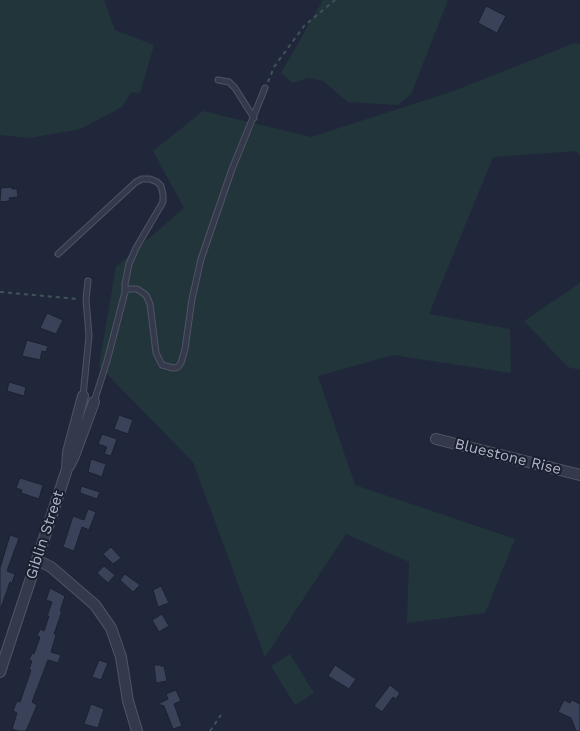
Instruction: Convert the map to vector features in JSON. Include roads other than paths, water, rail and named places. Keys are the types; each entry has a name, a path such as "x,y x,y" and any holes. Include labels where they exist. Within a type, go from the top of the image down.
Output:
{"street":[{"name":"Giblin Street","path":"0,672 67,469 68,452 83,396"},
{"path":"67,469 74,456 94,402"},
{"name":"Bluestone Rise","path":"436,439 580,475"},
{"path":"37,560 51,567 95,605 111,628 121,657 128,701 137,731"}],"lane":[{"path":"218,80 229,82 235,88 254,118"},
{"path":"125,292 131,288 137,289 146,295 150,304 156,353 159,360 167,368 178,367 184,356 192,299 201,259 232,169 265,88"},
{"path":"58,254 136,182 142,179 150,179 161,186 164,194 163,202 136,248 129,264 125,292 94,402"},
{"path":"83,396 89,336 86,299 88,281"}]}
